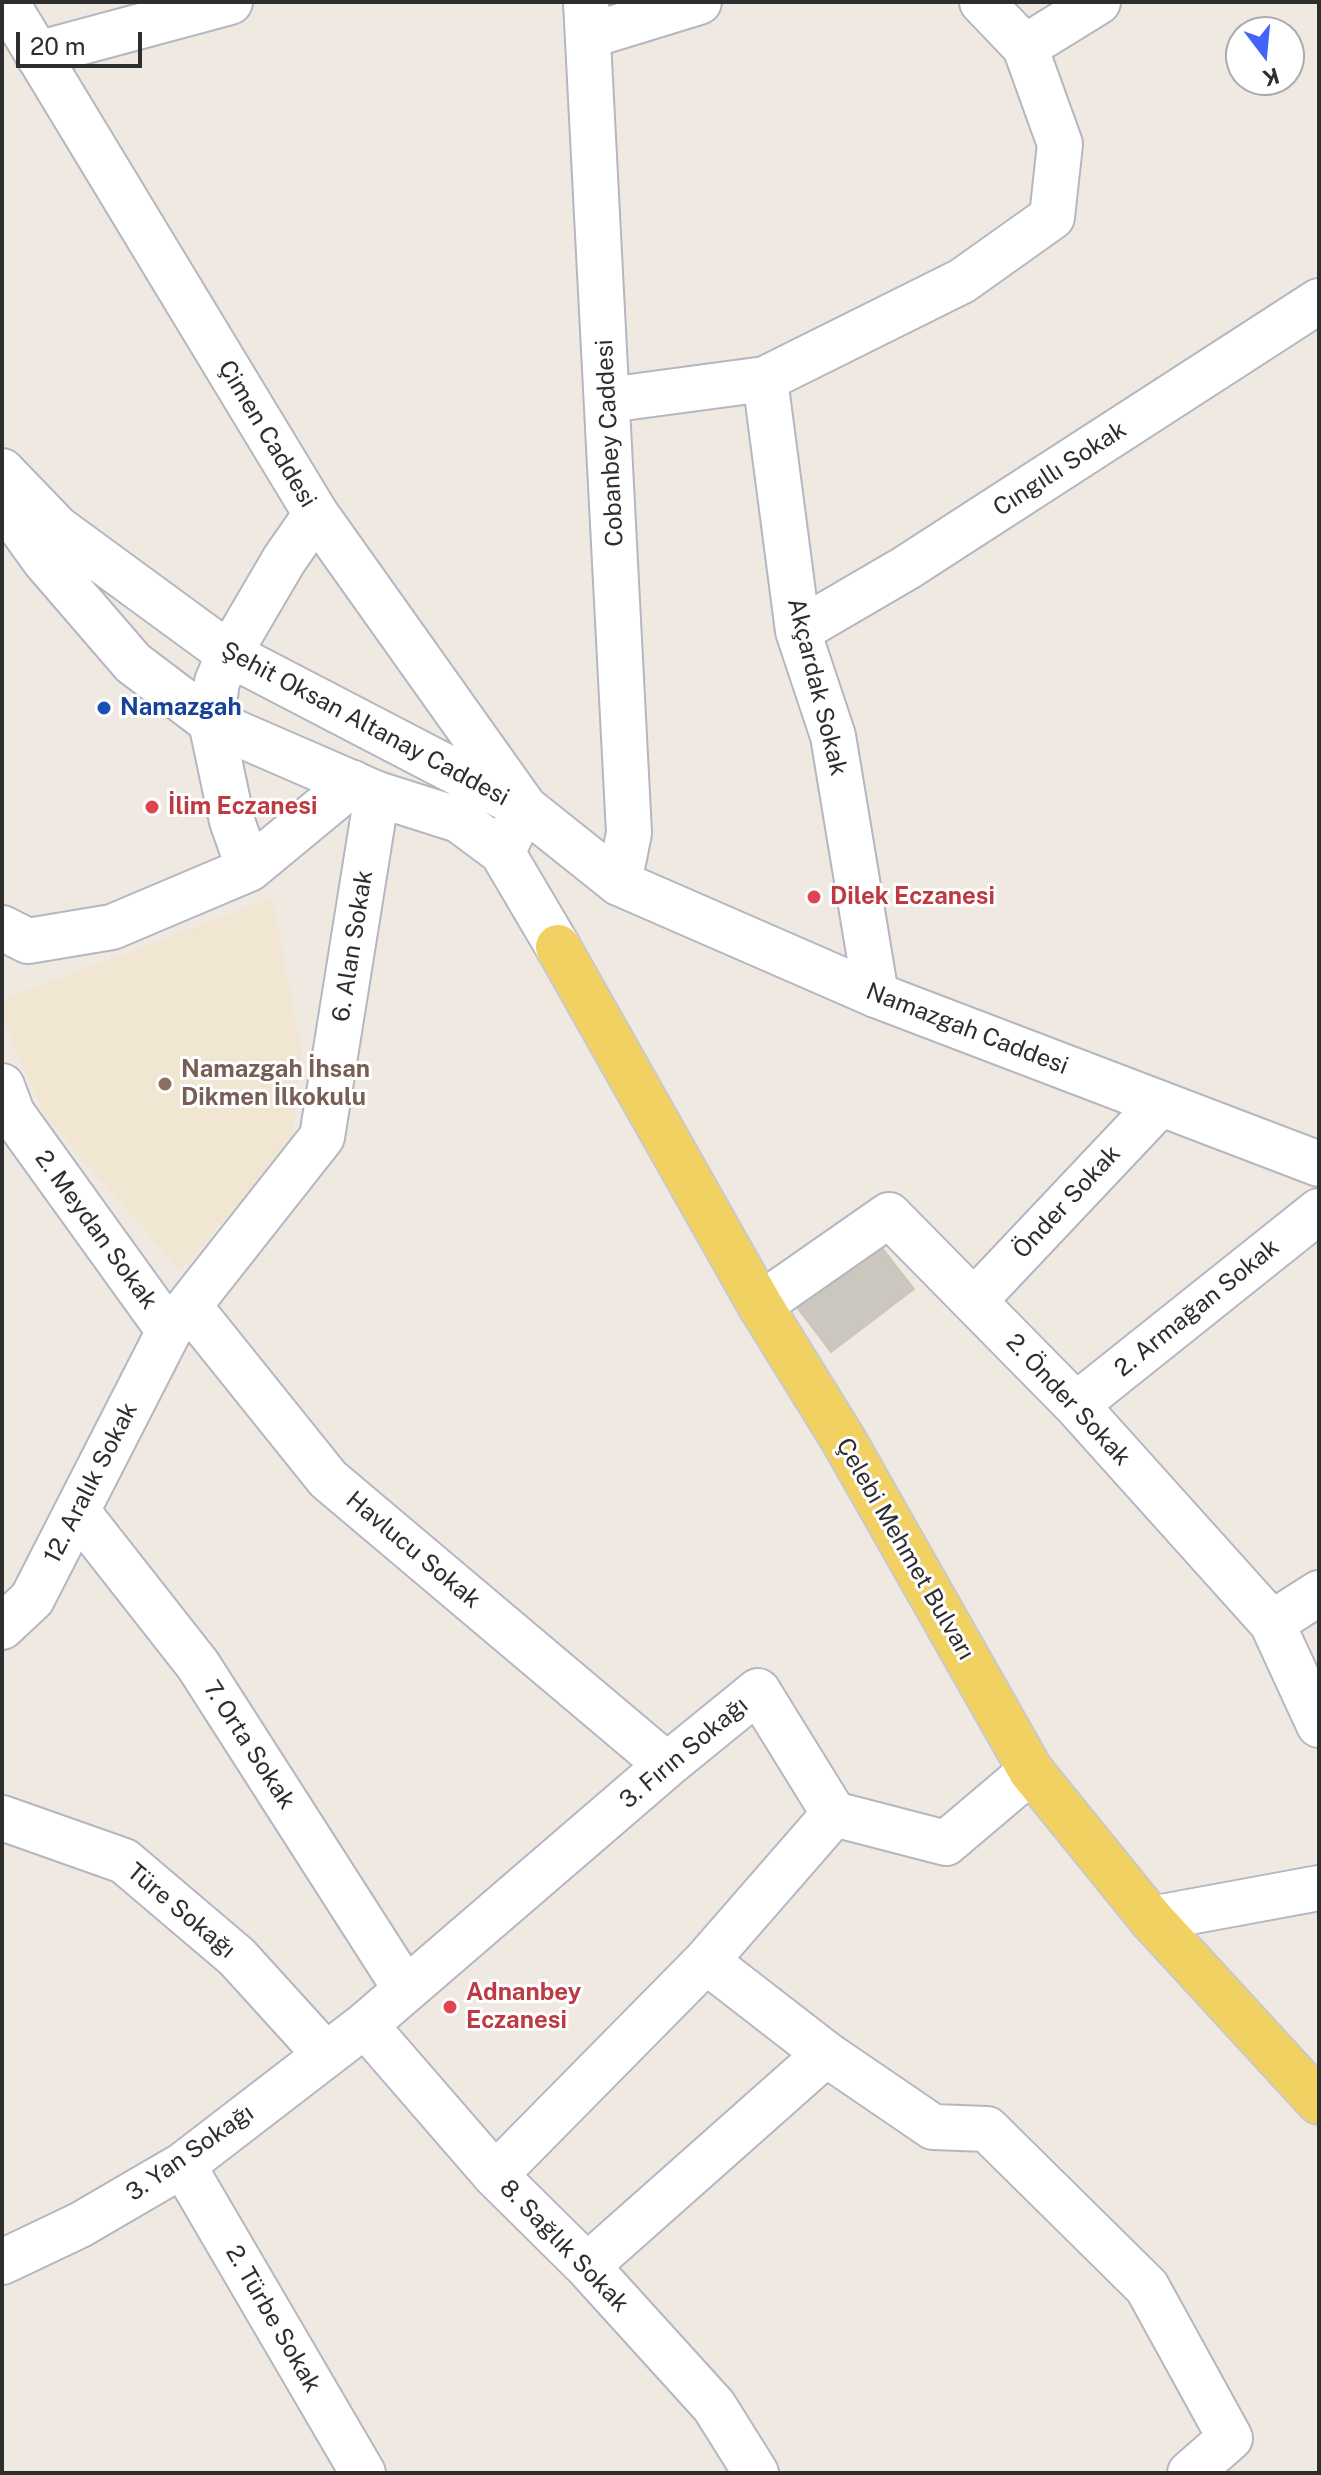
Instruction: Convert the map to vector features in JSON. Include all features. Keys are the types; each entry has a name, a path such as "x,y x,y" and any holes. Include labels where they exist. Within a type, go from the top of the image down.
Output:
{"main road":[{"name":"Çelebi Mehmet Bulvarı","path":"558,947 760,1305 844,1441 1031,1771 1151,1919 1319,2102"}],"street":[{"name":"Çimen Caddesi","path":"6,2 316,514 525,808"},
{"path":"37,54 230,2"},
{"path":"587,19 699,2"},
{"path":"608,400 765,379 962,281 1052,217 1060,144 1025,47 982,2"},
{"path":"1025,47 1098,2"},
{"name":"Cobanbey Caddesi","path":"587,19 629,833 619,883"},
{"name":"Cıngıllı Sokak","path":"798,631 906,568 1319,301"},
{"name":"Akçardak Sokak","path":"765,379 798,631 833,736 876,995"},
{"name":"Şehit Oksan Altanay Caddesi","path":"2,471 57,528 229,654 525,808 619,883"},
{"name":"Şehit Oksan Altanay Caddesi","path":"2,501 45,561 133,663 211,722 365,788 459,820 502,852 558,947"},
{"path":"249,869 232,821 211,722 217,682 229,654 284,560 316,514"},
{"path":"11,938 112,927 249,869 365,788"},
{"name":"6. Alan Sokak","path":"179,1318 322,1137 365,788"},
{"path":"502,852 525,808"},
{"name":"Namazgah Caddesi","path":"619,883 876,995 1319,1164"},
{"name":"2. Meydan Sokak","path":"2,1086 12,1113 179,1318"},
{"name":"Önder Sokak","path":"974,1301 1160,1104"},
{"name":"2. Armağan Sokak","path":"1076,1405 1319,1211"},
{"name":"2. Önder Sokak","path":"760,1305 889,1215 1076,1405 1272,1623 1319,1725"},
{"name":"12. Aralık Sokak","path":"2,1627 32,1599 179,1318"},
{"name":"Havlucu Sokak","path":"179,1318 328,1479 667,1765"},
{"name":"7. Orta Sokak","path":"77,1511 198,1665 406,1990"},
{"path":"1272,1623 1319,1593"},
{"name":"3. Fırın Sokağı","path":"365,2025 667,1765 758,1691 834,1814"},
{"path":"495,2175 706,1961 834,1814 946,1843 1031,1771"},
{"name":"Türe Sokağı","path":"2,1818 124,1861 237,1957 326,2055"},
{"path":"1151,1919 1319,1888"},
{"path":"706,1961 826,2054 933,2127 987,2129 1147,2287 1230,2438 1190,2473"},
{"name":"3. Yan Sokağı","path":"2,2262 80,2225 183,2165 365,2025"},
{"name":"8. Sağlık Sokak","path":"365,2025 495,2175 587,2266 714,2406 756,2473"},
{"path":"587,2266 826,2054"},
{"name":"2. Türbe Sokak","path":"183,2165 363,2473"}],"shaded area":[{"name":"Namazgah İhsan Dikmen İlkokulu","path":"272,898 302,1054 292,1142 180,1271 44,1114 2,1018 2,1000"}],"building":[{"path":"872,1235 914,1289 831,1352 790,1298"}],"place":[{"name":"Namazgah","path":"104,708"},
{"name":"İlim Eczanesi","path":"152,807"},
{"name":"Dilek Eczanesi","path":"814,897"},
{"name":"Namazgah İhsan Dikmen İlkokulu","path":"165,1084"},
{"name":"Adnanbey Eczanesi","path":"450,2007"}]}
